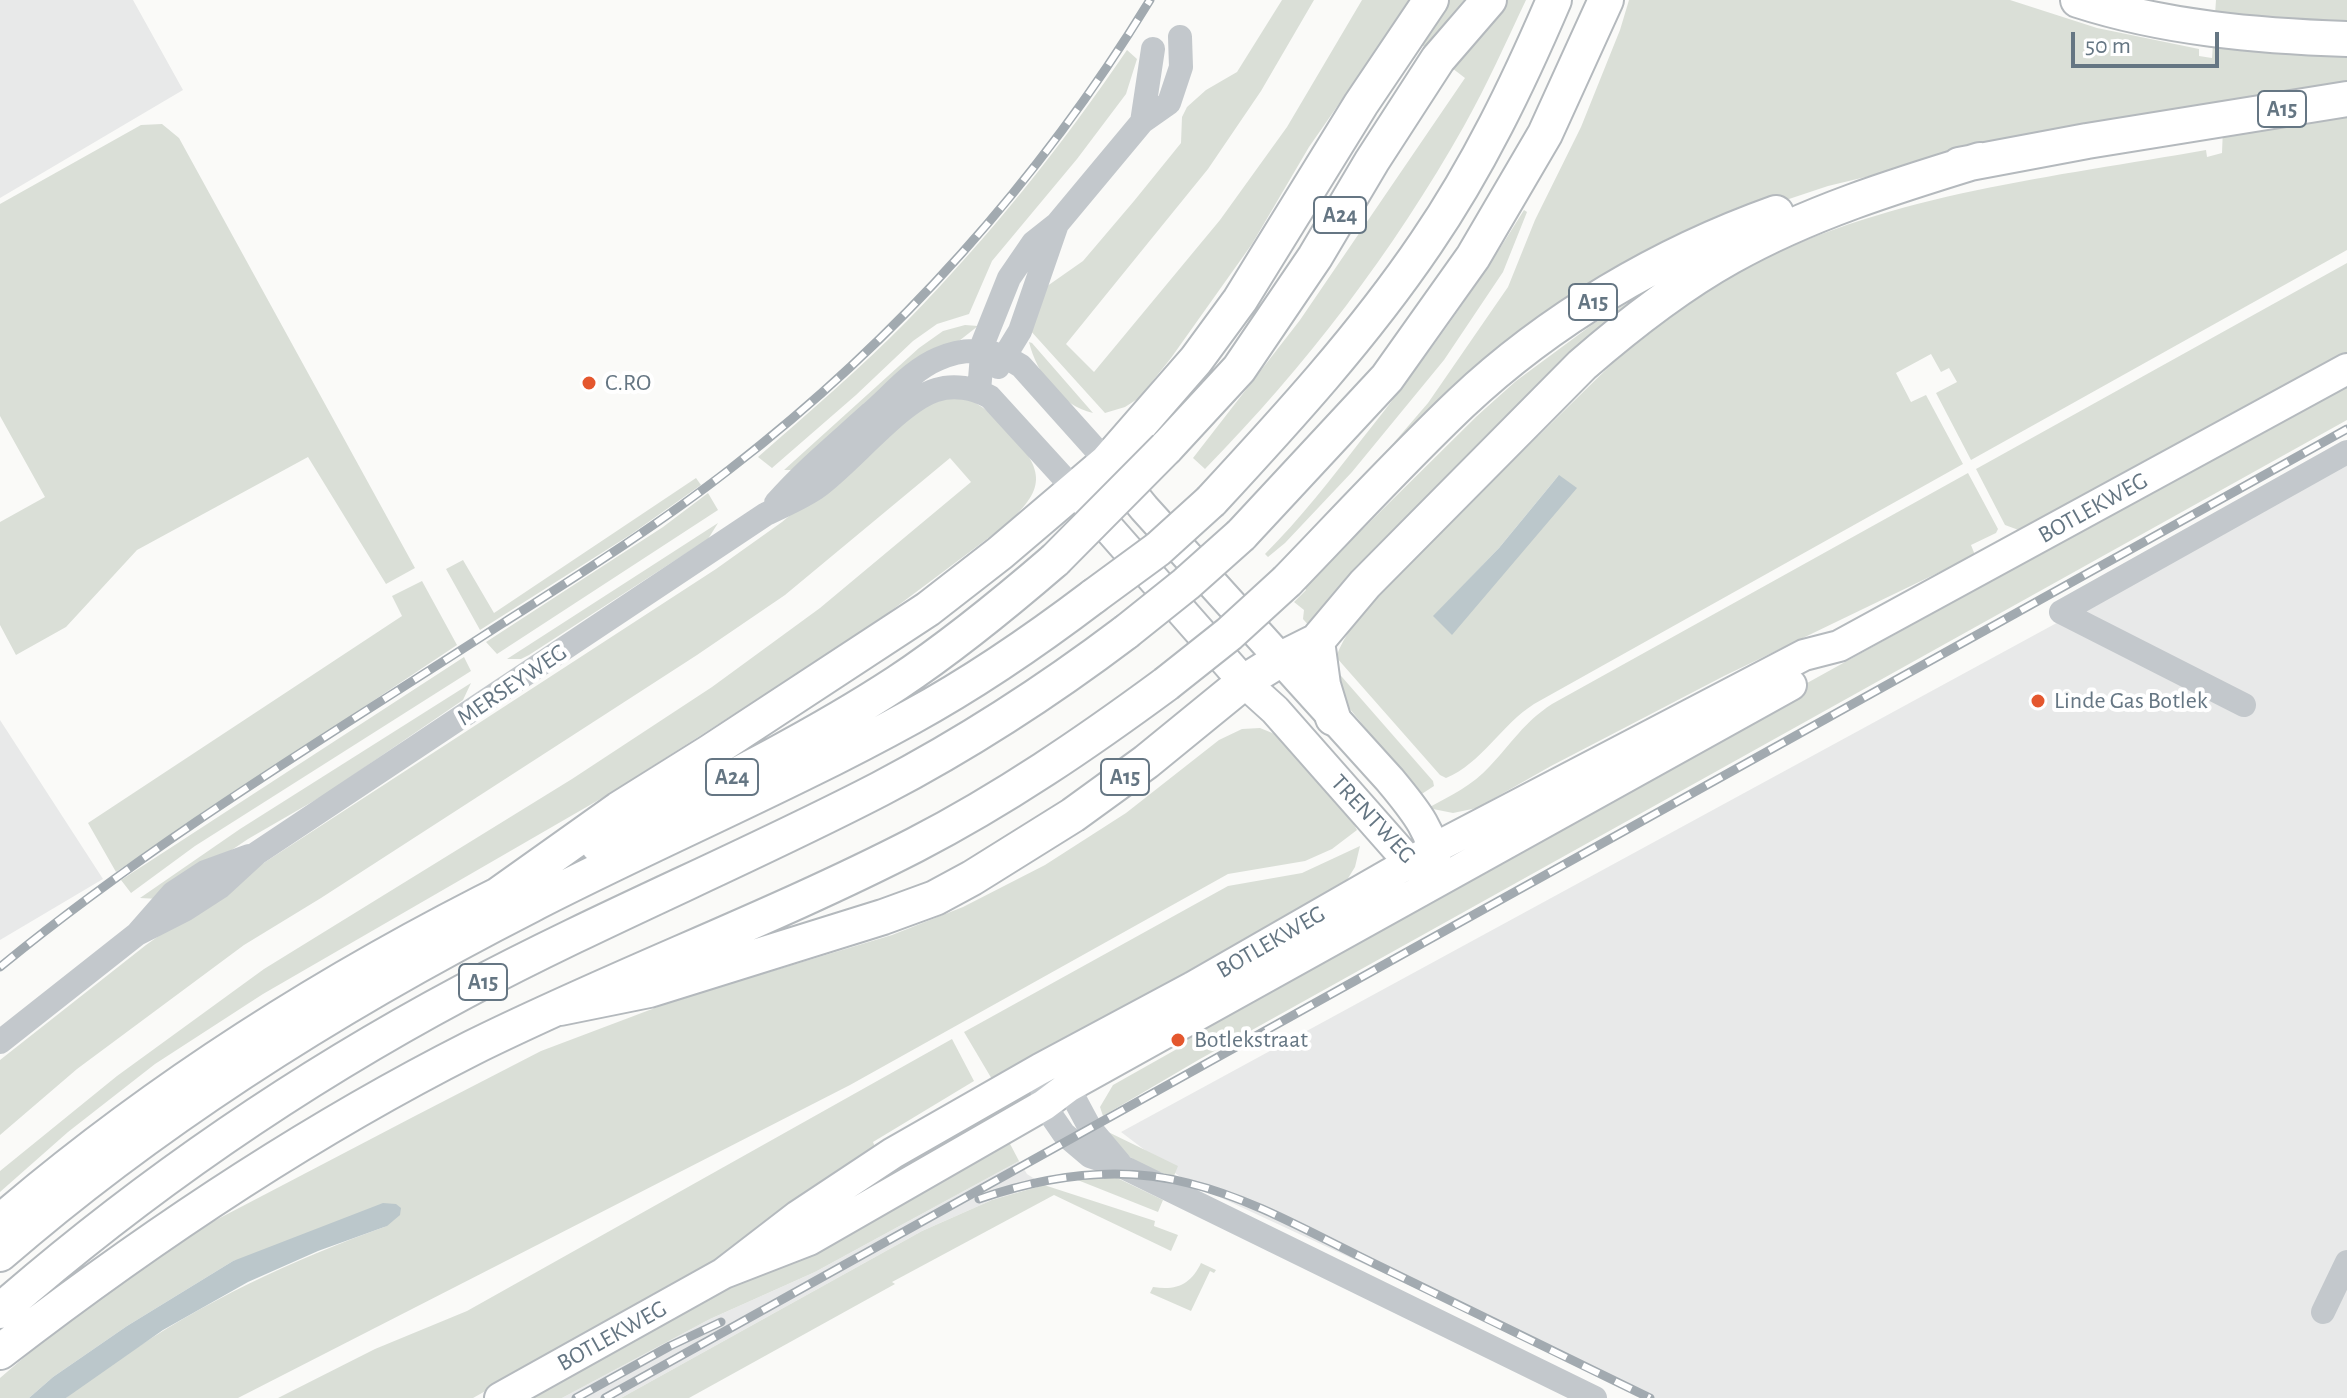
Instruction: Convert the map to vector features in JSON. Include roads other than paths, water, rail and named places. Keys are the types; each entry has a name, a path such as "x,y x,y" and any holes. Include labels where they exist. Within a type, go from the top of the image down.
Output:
{"highway":[{"path":"0,1222 48,1180 108,1135 237,1046 314,997 498,895 619,809 928,609 1000,553 1107,462 1196,360 1240,300 1361,104 1431,0"},
{"name":"A24","path":"498,895 770,757 873,698 957,642 1055,560 1239,369 1315,257 1438,59 1489,0"},
{"name":"A15","path":"0,1254 64,1201 266,1056 363,997 531,905 813,768 912,716 998,664 1158,549 1211,501 1294,411 1356,337 1426,243 1479,157 1517,87 1554,0"},
{"name":"A15","path":"0,1311 120,1213 191,1161 345,1060 463,992 892,782 1005,717 1074,671 1186,584 1241,535 1387,378 1473,257 1545,134 1606,0"},
{"path":"2078,0 2211,29 2282,37 2347,39"},
{"name":"A15","path":"0,1352 94,1280 262,1166 386,1093 560,1008 916,844 1049,767 1166,684 1229,634 1287,581 1463,401 1556,327 1679,253 1719,234 1805,202 1868,184 1980,160 2347,99"},
{"name":"A15","path":"560,1008 649,990 883,917 950,891 1073,815 1146,762 1244,682 1317,641 1401,547 1582,365 1614,337 1729,257 1772,236 1878,193 1980,160"},
{"path":"1317,641 1323,685 1333,718"}],"main road":[{"name":"BOTLEKWEG","path":"724,1273 798,1216 893,1153 1422,856 1804,655 1839,646 2347,369"},
{"name":"TRENTWEG","path":"1107,462 1144,508 1406,799 1419,816 1422,856"},
{"name":"TRENTWEG","path":"1074,489 1244,682 1422,856 1437,881"},
{"name":"BOTLEKWEG","path":"500,1398 724,1273 809,1240 1056,1096 1812,673 1839,646"}],"street":[{"path":"979,391 983,343 1009,278 1033,243 1057,224 1142,122 1169,103 1181,67 1180,37"},
{"path":"1142,122 1153,49"},
{"path":"979,391 1006,356 1020,331 1057,224"},
{"name":"MERSEYWEG","path":"766,514 802,473 924,366 959,352 982,351 1006,356"},
{"name":"TRENTWEG","path":"1006,356 1032,377 1107,462"},
{"name":"MERSEYWEG","path":"0,1042 137,934 220,887 257,853 766,514 814,489 920,397 945,387 979,391"},
{"name":"TRENTWEG","path":"979,391 998,403 1074,489"},
{"path":"2244,705 2061,612 2347,452"},
{"path":"1040,1069 1056,1096 1064,1134 1090,1156 1123,1167 1595,1398"},
{"path":"2323,1312 2347,1262"}],"railway":[{"path":"0,967 183,830 647,529 703,490 791,419 851,367 961,254 1061,131 1150,0"},
{"path":"605,1398 2347,429"},
{"path":"979,1199 1030,1184 1109,1174 1162,1178 1212,1190 1281,1218 1650,1398"},
{"path":"576,1398 670,1346 721,1322"}],"place":[{"name":"C.RO","path":"589,383"},
{"name":"Linde Gas Botlek","path":"2038,701"},
{"name":"Botlekstraat","path":"1178,1040"}]}
